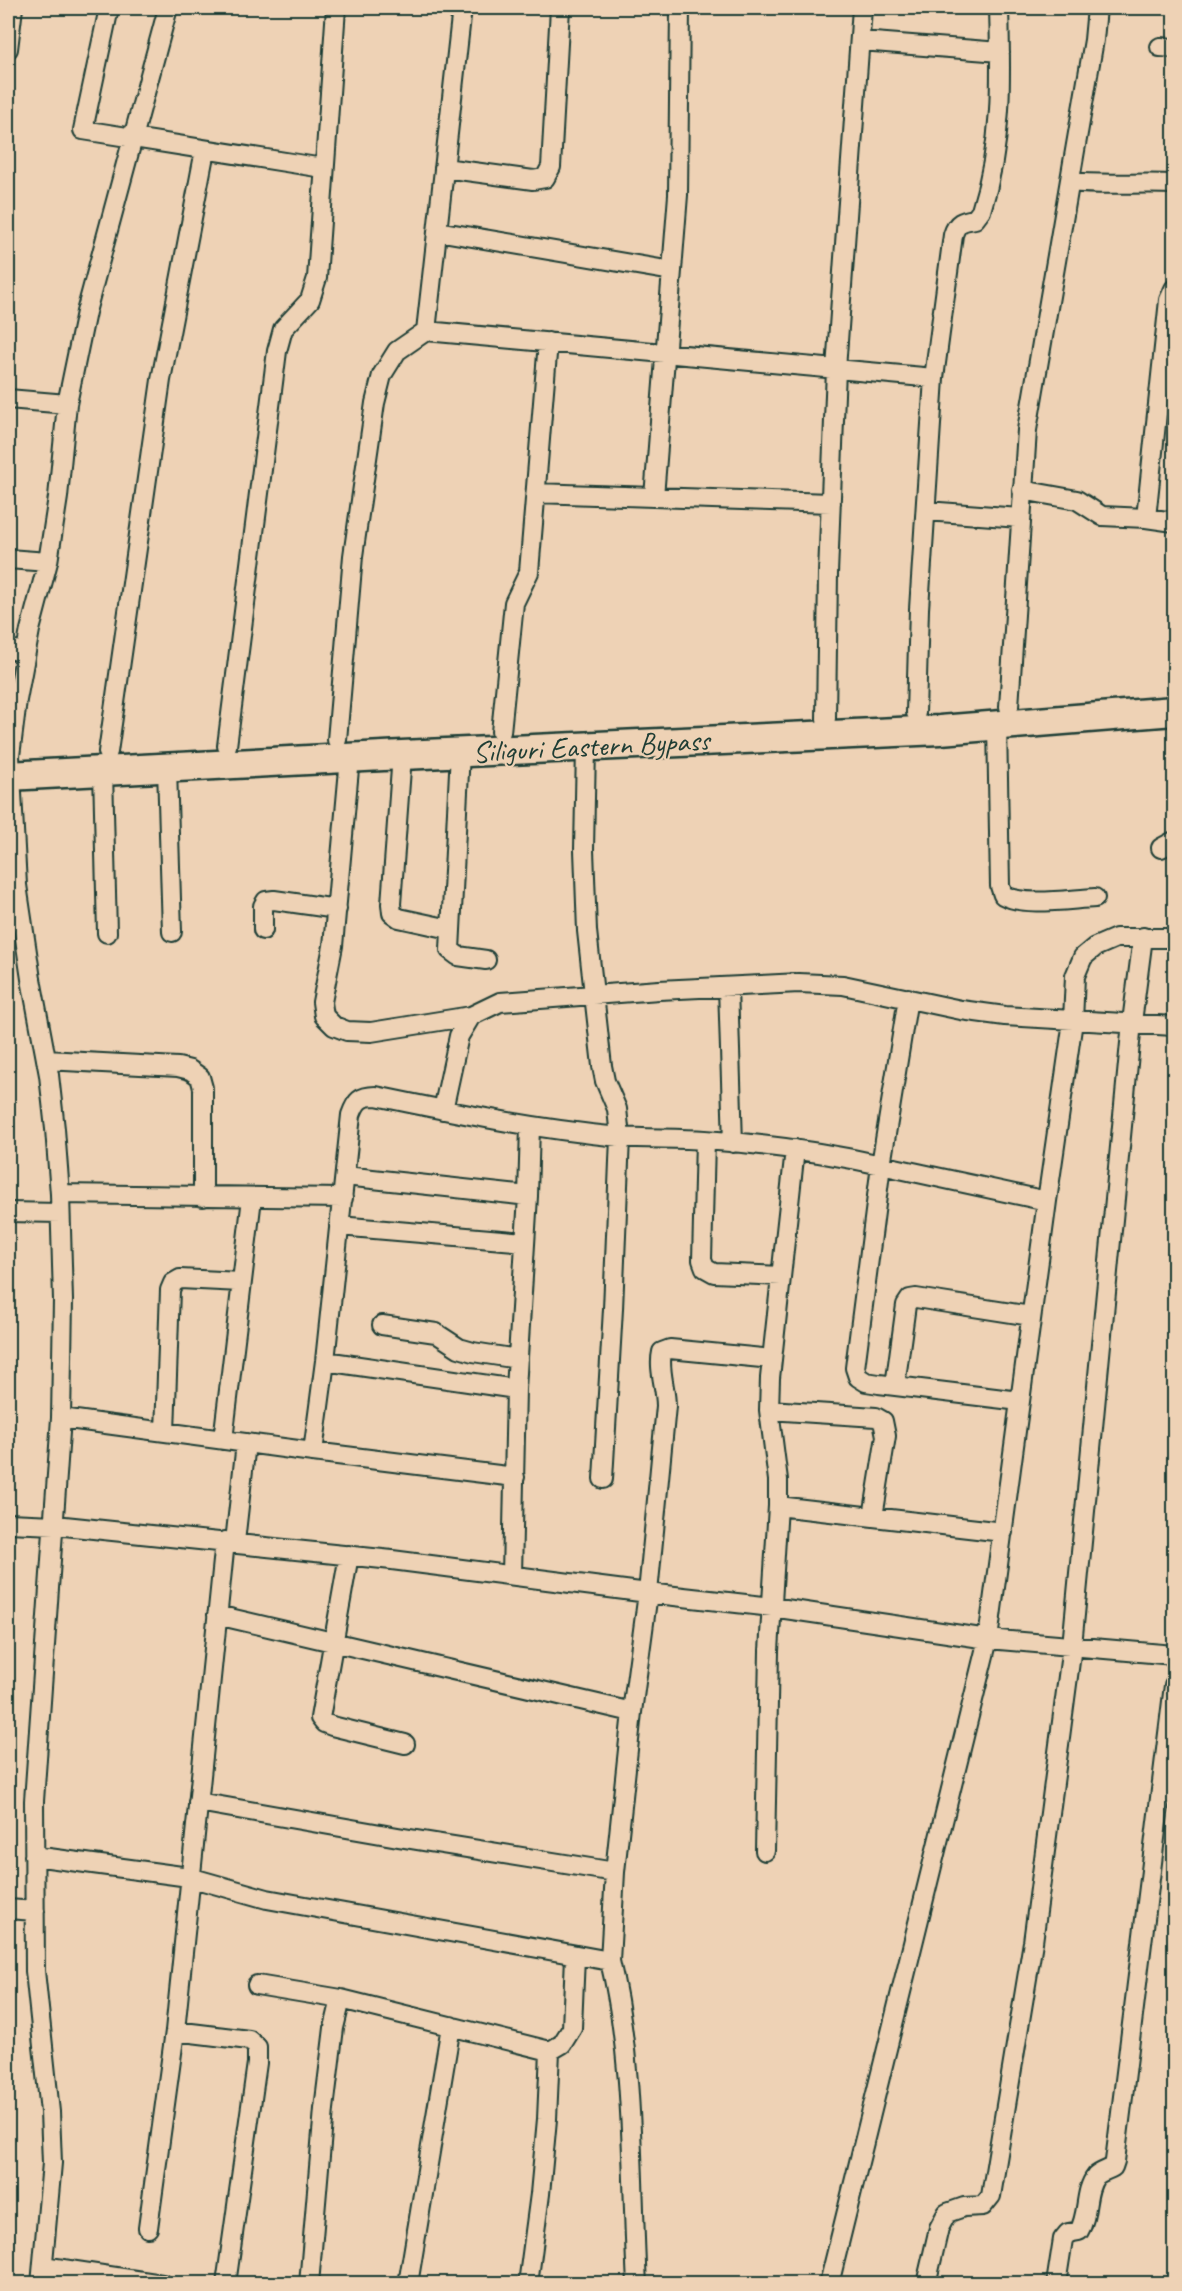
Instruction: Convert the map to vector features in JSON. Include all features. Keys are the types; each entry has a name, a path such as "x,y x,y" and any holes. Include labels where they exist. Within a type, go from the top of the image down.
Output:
{"main road":[{"name":"Siliguri Eastern Bypass","path":"9,766 105,762 227,746 344,749 402,754 928,731 1003,716 1174,695"},
{"name":"Siliguri Eastern Bypass","path":"105,762 167,768 344,749 389,736 703,726 916,713 1003,716 1174,711"}],"street":[{"path":"8,49 13,8"},
{"path":"110,8 83,130 323,168"},
{"path":"162,2283 42,2275 52,2163 50,2112 35,1971 34,1802 55,1525 61,1418 63,1300 60,1194 54,1118 31,979 14,904 9,766 17,700 26,652 48,562 58,497 67,404 86,312 168,8"},
{"path":"227,746 277,351 283,330 310,300 317,278 336,8"},
{"path":"426,331 462,8"},
{"path":"444,168 533,180 544,178 550,167 560,8"},
{"path":"654,497 678,195 680,8"},
{"path":"826,719 836,369 862,8"},
{"path":"916,713 934,378 953,235 956,226 961,221 975,219 981,211 997,148 1001,95 999,8"},
{"path":"1095,898 1011,900 1003,895 1000,886 1003,716 1027,430 1094,40 1097,8"},
{"path":"861,41 1000,52"},
{"path":"106,933 105,762 161,380 205,150"},
{"path":"1070,183 1101,186 1132,183 1174,184"},
{"path":"437,231 672,271"},
{"path":"1146,519 1169,300 1174,289"},
{"path":"934,378 426,331 397,351 382,375 375,403 353,556 337,909 333,946 322,1002 324,1016 334,1026 347,1031 370,1032 471,1016 500,1002 799,983 843,985 961,1010 1005,1016 1174,1026"},
{"path":"501,732 514,603 529,572 548,342"},
{"path":"8,399 67,404"},
{"path":"1022,490 1077,500 1102,516 1174,522"},
{"path":"536,493 831,503"},
{"path":"926,510 1020,518"},
{"path":"8,559 48,562"},
{"path":"8,649 26,652"},
{"path":"586,747 584,850 587,931 602,1066 605,1081 618,1109 620,1137 603,1479"},
{"path":"460,752 450,950 458,956 486,960"},
{"path":"402,754 392,913 399,918 450,929"},
{"path":"167,768 172,932"},
{"path":"263,930 263,906 266,901 274,900 337,909"},
{"path":"926,2283 939,2228 947,2213 964,2207 983,2206 991,2196 994,2184 1033,1942 1072,1646 1132,1022 1143,937"},
{"path":"829,2283 988,1639 1073,1021 1076,976 1083,957 1095,947 1116,938 1174,938"},
{"path":"728,987 733,1143"},
{"path":"908,998 882,1165 855,1368 858,1377 866,1382 1020,1401"},
{"path":"443,1110 459,1036 471,1016"},
{"path":"46,1060 178,1068 190,1070 200,1077 203,1088 203,1197"},
{"path":"312,1452 325,1361 351,1115 356,1101 364,1096 375,1096 477,1118 530,1126 620,1137 705,1140 837,1155 1047,1201"},
{"path":"512,1575 516,1389 530,1126"},
{"path":"705,1140 702,1260 705,1268 714,1273 781,1276"},
{"path":"765,1851 769,1651 778,1506 778,1480 769,1410 772,1359 795,1149"},
{"path":"345,1176 528,1196"},
{"path":"60,1194 343,1198"},
{"path":"223,1440 252,1198"},
{"path":"8,1212 60,1213"},
{"path":"339,1226 525,1242"},
{"path":"165,1432 170,1290 173,1283 180,1279 242,1282"},
{"path":"895,1386 906,1305 910,1299 916,1298 1031,1317"},
{"path":"382,1325 436,1334 459,1348 518,1359"},
{"path":"637,2283 629,2098 617,1991 610,1961 615,1872 632,1712 648,1593 666,1406 666,1391 661,1370 662,1352 670,1348 772,1359"},
{"path":"325,1361 516,1389"},
{"path":"769,1410 876,1417 883,1421 886,1436 873,1517"},
{"path":"61,1418 515,1477"},
{"path":"148,2228 175,2031 217,1615 246,1443"},
{"path":"778,1506 1003,1532"},
{"path":"8,1523 55,1525 350,1555 772,1607 988,1639 1174,1655"},
{"path":"350,1555 320,1718 324,1724 405,1744"},
{"path":"217,1615 632,1712"},
{"path":"1056,2283 1064,2239 1068,2233 1079,2231 1083,2224 1093,2183 1098,2174 1113,2167 1115,2161 1174,1685"},
{"path":"198,1802 615,1872"},
{"path":"34,1856 189,1877 267,1899 610,1961"},
{"path":"8,1909 35,1911"},
{"path":"257,1985 341,1999 550,2051 562,2044 572,2028 575,1956"},
{"path":"309,2283 324,2109 334,2028 341,1999"},
{"path":"408,2283 451,2026"},
{"path":"175,2031 249,2040 257,2047 257,2063 226,2283"},
{"path":"528,2283 540,2194 547,2120 550,2051"}]}
